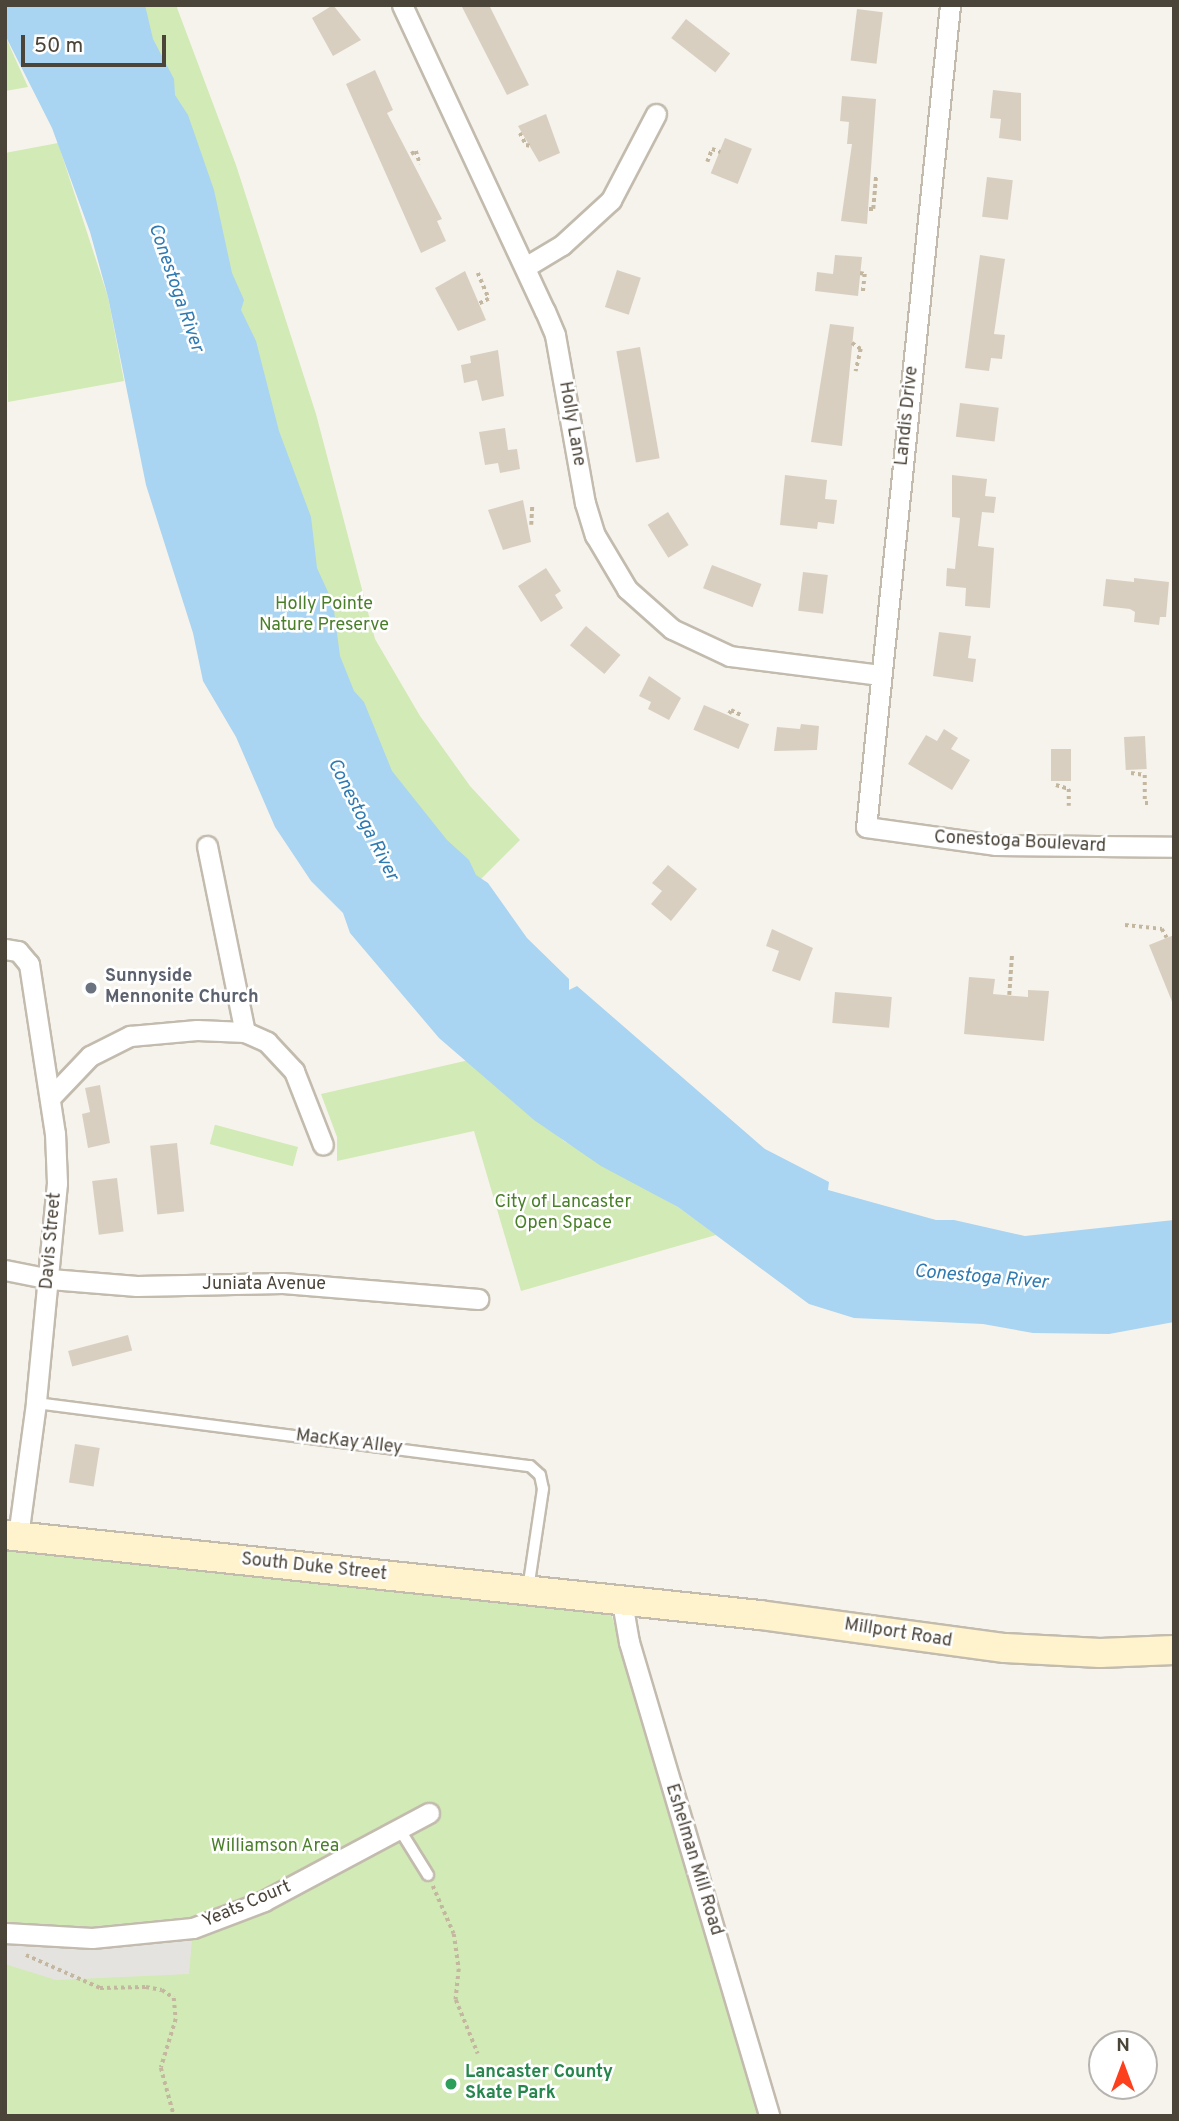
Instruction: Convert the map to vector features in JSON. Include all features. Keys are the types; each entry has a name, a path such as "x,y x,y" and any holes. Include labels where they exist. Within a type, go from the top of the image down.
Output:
{"main road":[{"name":"South Duke Street","path":"11,1536 622,1602"},
{"name":"Millport Road","path":"622,1602 761,1615 1004,1648 1100,1653 1174,1650"}],"street":[{"name":"Holly Lane","path":"402,5 527,266 555,335 585,503 595,535 626,589 672,629 730,656 881,675"},
{"name":"Landis Drive","path":"866,827 950,5"},
{"path":"527,266 562,245 611,200 656,114"},
{"name":"Conestoga Boulevard","path":"866,827 995,845 1174,847"},
{"path":"207,846 244,1032"},
{"name":"Davis Street","path":"11,950 29,964 50,1098 57,1183 50,1279 36,1403 11,1536"},
{"path":"50,1098 90,1056 130,1036 197,1030 244,1032 267,1042 294,1071 323,1145"},
{"name":"Juniata Avenue","path":"5,1270 50,1279 138,1286 360,1286 478,1299"},
{"name":"Eshelman Mill Road","path":"622,1602 628,1642 769,2116"},
{"name":"Yeats Court","path":"5,1933 92,1938 193,1928 264,1901 429,1813"}],"lane":[{"name":"MacKay Alley","path":"36,1403 530,1466 540,1475 543,1489 527,1593"},
{"path":"400,1830 428,1875"}],"path":[{"path":"520,134 526,145 531,146"},
{"path":"707,162 712,149 720,152"},
{"path":"411,154 416,151 420,164"},
{"path":"869,209 873,209 876,175"},
{"path":"478,273 489,299 479,304"},
{"path":"860,273 865,274 863,292"},
{"path":"852,343 861,349 856,371"},
{"path":"531,525 532,506"},
{"path":"729,714 731,710 743,716"},
{"path":"1131,773 1145,775 1145,803 1149,803"},
{"path":"1056,785 1069,789 1069,806"},
{"path":"1125,925 1162,929 1167,938"},
{"path":"1009,995 1012,956"},
{"path":"428,1875 454,1934 459,1969 456,2000 478,2054"},
{"path":"20,1950 100,1988 146,1987 162,1990 174,1998 176,2019 161,2068 174,2116"}],"green space":[{"name":"Holly Pointe Nature Preserve","path":"96,5 176,5 236,165 316,414 375,639 420,716 470,786 520,840 459,901 410,845"},
{"path":"5,35 10,47 28,87 5,91"},
{"path":"58,143 108,297 124,381 8,402 5,153"},
{"name":"City of Lancaster Open Space","path":"469,1060 564,1141 678,1207 716,1235 521,1291 474,1131 337,1161 337,1137 321,1094"},
{"path":"215,1125 298,1147 293,1166 210,1144"},
{"name":"Williamson Area","path":"5,1547 611,1613 759,2116 5,2116"}],"shaded area":[{"path":"193,1928 189,1974 56,1980 5,1964 5,1933"}],"water":[{"name":"Conestoga River","path":"5,5 145,5 153,39 174,79 175,95 188,115 214,190 232,273 244,300 241,310 256,341 279,431 311,517 317,568 333,603 340,656 354,691 364,702 392,771 447,840 469,860 476,875 488,883 527,938 569,979 569,990 577,986 765,1149 829,1182 828,1190 936,1220 954,1220 1025,1236 1174,1220 1174,1322 1109,1334 1033,1333 983,1324 854,1318 809,1304 678,1207 601,1166 534,1120 439,1038 350,933 343,913 311,881 275,827 236,737 203,681 193,633 146,485 108,297 90,232 52,128 5,35"}],"building":[{"path":"333,5 361,40 333,56 312,18"},
{"path":"461,5 489,5 529,85 507,95"},
{"path":"857,9 883,12 876,64 851,61"},
{"path":"686,19 730,53 715,72 671,38"},
{"path":"375,70 393,110 387,113 442,219 437,221 446,241 421,253 346,84"},
{"path":"993,90 1021,93 1021,141 999,138 1001,119 990,118"},
{"path":"842,96 876,99 867,224 841,221 852,144 847,144 849,122 840,121"},
{"path":"546,114 560,153 539,162 518,126"},
{"path":"725,138 752,149 738,184 711,173"},
{"path":"987,177 1013,180 1008,220 982,217"},
{"path":"835,255 862,257 858,296 815,291 817,272 833,274"},
{"path":"980,255 1005,259 994,334 1005,335 1002,359 991,358 989,371 965,368"},
{"path":"617,270 641,278 629,315 605,307"},
{"path":"465,271 486,320 458,331 435,288"},
{"path":"830,324 854,327 842,446 811,442"},
{"path":"640,347 660,458 636,462 616,351"},
{"path":"498,350 504,396 482,401 477,380 464,383 461,365 471,363 470,356"},
{"path":"960,403 999,408 995,441 956,437"},
{"path":"505,428 508,450 517,449 520,469 500,473 498,463 485,465 479,432"},
{"path":"785,475 827,480 825,499 837,500 834,524 818,522 817,529 780,525"},
{"path":"952,475 987,479 985,496 996,497 994,513 982,512 978,546 994,548 990,608 965,606 966,588 946,586 947,568 955,569 960,518 952,517"},
{"path":"523,500 531,542 503,550 488,510"},
{"path":"668,512 689,545 668,558 648,525"},
{"path":"712,565 761,584 753,607 703,588"},
{"path":"546,568 561,591 555,595 563,608 541,622 518,586"},
{"path":"803,572 828,575 823,614 798,611"},
{"path":"1134,578 1169,582 1166,617 1160,617 1159,625 1134,622 1135,612 1130,609 1103,606 1106,579 1134,582"},
{"path":"586,626 620,655 604,674 570,645"},
{"path":"939,632 971,636 968,658 976,659 973,682 933,676"},
{"path":"649,676 681,698 669,720 648,709 651,702 639,696"},
{"path":"704,705 749,724 739,749 693,730"},
{"path":"801,724 819,726 817,750 774,751 777,727 800,729"},
{"path":"944,729 958,738 951,749 970,760 952,790 908,764 926,735 937,741"},
{"path":"1145,736 1147,769 1126,770 1124,737"},
{"path":"1051,749 1071,749 1071,781 1051,781"},
{"path":"668,865 697,889 671,921 651,904 662,891 652,883"},
{"path":"772,929 813,948 800,981 772,971 779,951 766,946"},
{"path":"1174,935 1174,1004 1173,1004 1149,945"},
{"path":"969,977 995,979 993,994 1028,997 1028,990 1049,991 1044,1041 964,1034"},
{"path":"835,992 892,997 889,1028 832,1023"},
{"path":"100,1085 110,1143 88,1148 82,1114 90,1112 85,1088"},
{"path":"177,1143 184,1212 157,1214 150,1146"},
{"path":"117,1178 124,1232 99,1235 92,1181"},
{"path":"128,1335 132,1350 72,1367 68,1351"},
{"path":"75,1444 100,1448 94,1486 69,1483"}],"place":[{"name":"Sunnyside Mennonite Church","path":"91,988"},
{"name":"Lancaster County Skate Park","path":"451,2084"}]}
